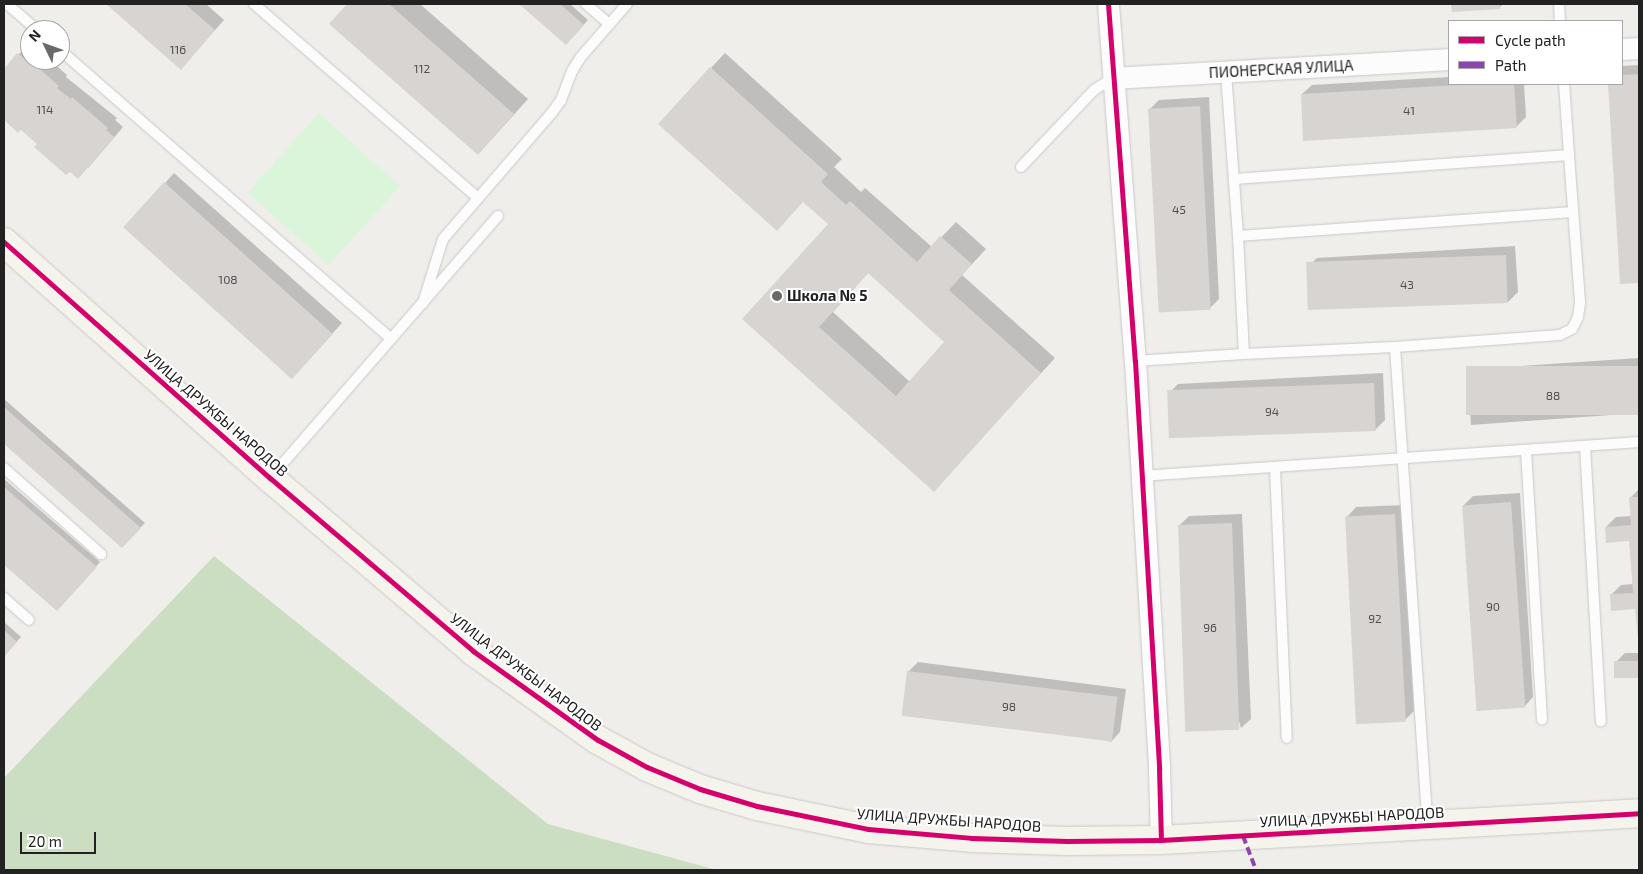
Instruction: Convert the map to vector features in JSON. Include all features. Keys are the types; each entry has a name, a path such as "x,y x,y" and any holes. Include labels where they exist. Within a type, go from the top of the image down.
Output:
{"street":[{"path":"1108,4 1135,361 1159,769 1161,840"},
{"path":"1623,49 1639,48"},
{"name":"ПИОНЕРСКАЯ УЛИЦА","path":"1113,78 1448,59"},
{"name":"УЛИЦА ДРУЖБЫ НАРОДОВ","path":"4,242 270,478 473,651 546,705 598,740 647,767 700,789 757,806 868,829 972,838 1067,841 1161,840 1639,813"}],"lane":[{"path":"7,4 25,20"},
{"path":"254,4 478,198"},
{"path":"586,4 609,24"},
{"path":"423,303 442,238 552,114 561,100 576,64 627,4"},
{"path":"1559,4 1560,20"},
{"path":"70,59 391,339"},
{"path":"1226,73 1238,236 1244,354"},
{"path":"1021,167 1094,90 1113,78"},
{"path":"1135,361 1395,347 1560,335 1572,329 1578,317 1580,302 1564,85"},
{"path":"1234,179 1569,155"},
{"path":"1238,236 1573,212"},
{"path":"270,478 498,216"},
{"path":"1395,347 1428,825"},
{"path":"1142,476 1639,442"},
{"path":"1585,446 1601,722"},
{"path":"1526,450 1542,720"},
{"path":"4,468 101,554"},
{"path":"1275,468 1287,738"},
{"path":"4,598 29,620"}],"green space":[{"path":"319,113 400,186 328,265 247,193"},
{"path":"214,556 548,824 717,870 4,870 4,778"}],"building":[{"path":"106,4 185,4 215,30 181,70"},
{"path":"347,4 389,4 514,114 478,155 329,24"},
{"path":"519,4 560,4 584,25 566,45"},
{"path":"1451,4 1500,4 1500,9 1452,12"},
{"path":"17,53 20,55 20,70 41,70 59,86 57,88 71,99 72,97 108,128 106,130 114,137 78,179 70,172 66,175 34,147 37,144 21,130 18,133 4,120 4,69"},
{"path":"710,67 828,174 821,182 846,205 850,201 917,262 940,236 972,264 949,290 1041,373 934,492 742,319 828,224 803,202 777,231 658,124","holes":["868,273 944,342 896,396 819,327"]},
{"path":"1639,74 1639,283 1620,284 1608,85 1623,85 1623,75"},
{"path":"1458,85 1514,85 1517,128 1303,141 1301,94"},
{"path":"1200,106 1211,310 1159,312 1148,109"},
{"path":"164,182 333,334 292,379 123,227"},
{"path":"1506,255 1508,303 1308,310 1306,262"},
{"path":"1466,366 1639,366 1639,415 1466,415"},
{"path":"1374,383 1376,431 1169,438 1167,390"},
{"path":"4,407 141,528 122,548 4,444"},
{"path":"4,487 97,567 57,611 4,565"},
{"path":"1629,497 1639,497 1639,645 1635,609 1611,611 1610,594 1633,593 1629,541 1606,543 1605,527 1631,525"},
{"path":"1511,502 1525,707 1476,711 1462,505"},
{"path":"1395,514 1406,722 1356,724 1345,517"},
{"path":"1232,523 1239,730 1185,732 1178,525"},
{"path":"4,630 17,642 4,657"},
{"path":"1614,661 1639,661 1639,678 1614,678"},
{"path":"907,671 1117,697 1112,742 902,716"}],"marked path":[{"path":"1243,836 1256,870"}],"cycle path":[{"path":"1108,4 1135,361 1159,769 1161,840"},
{"path":"4,242 270,478 473,651 598,740 647,767 700,789 757,806 868,829 972,838 1067,841 1161,840 1639,813"}],"place":[{"name":"Школа № 5","path":"777,296"}]}
